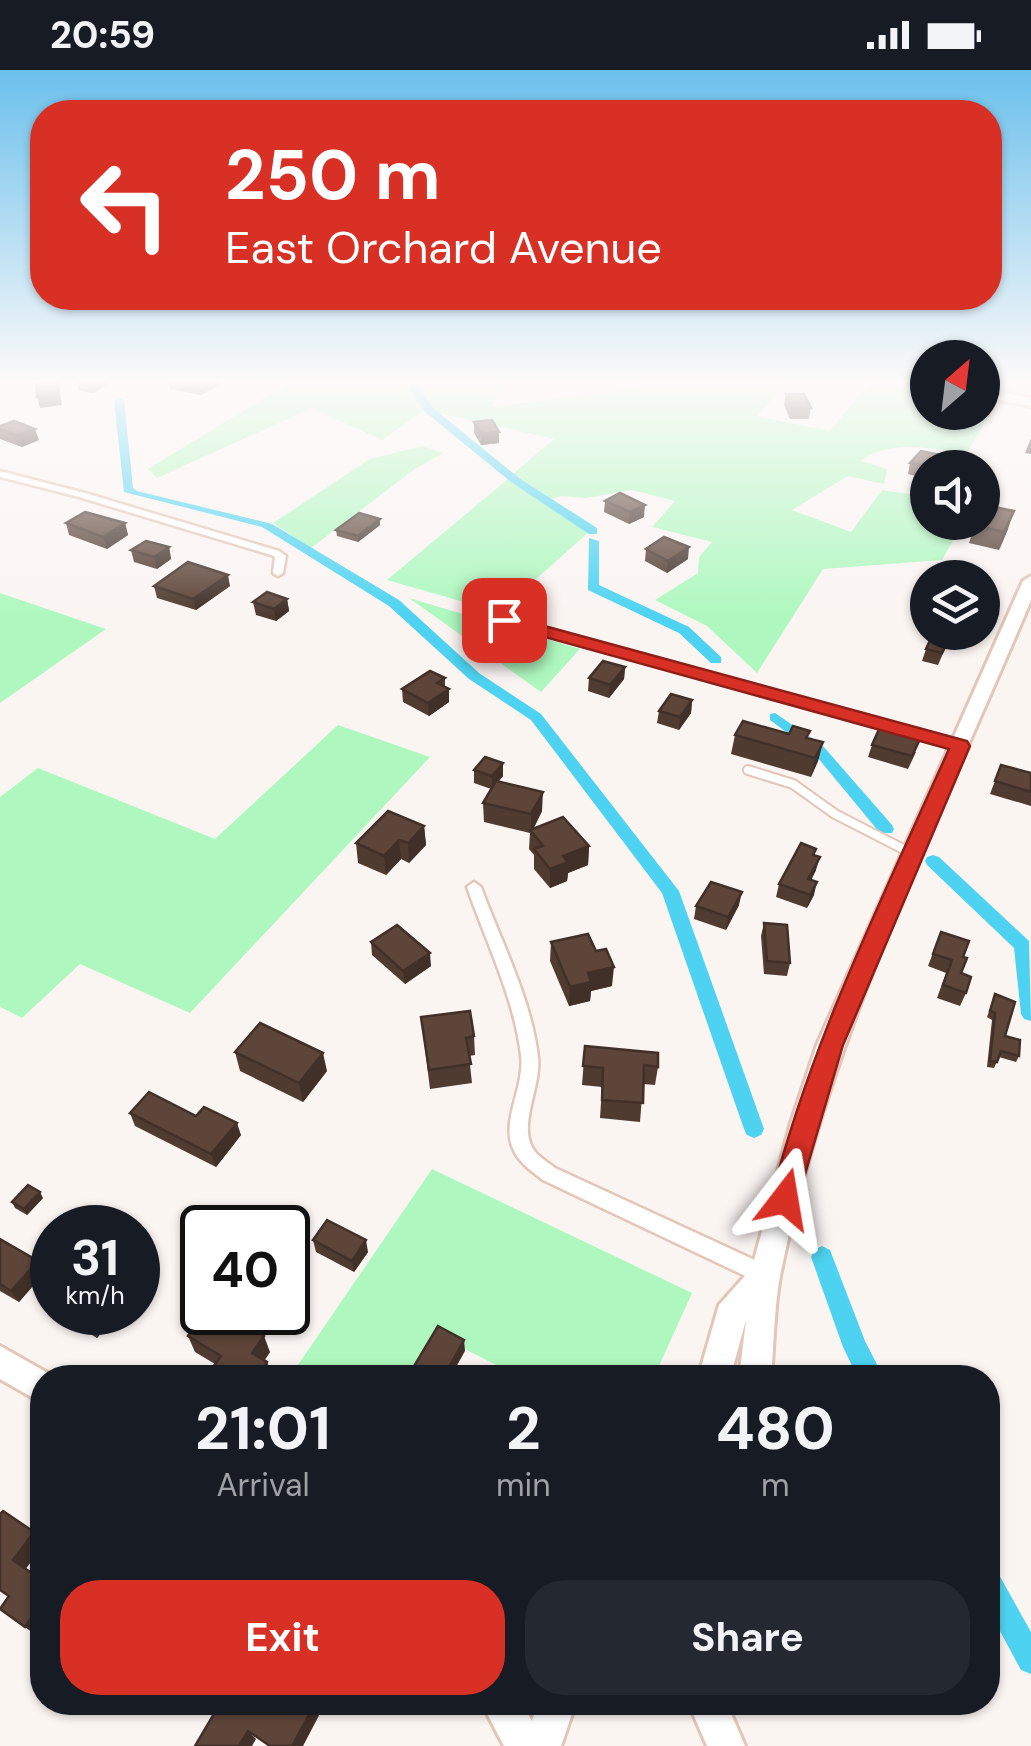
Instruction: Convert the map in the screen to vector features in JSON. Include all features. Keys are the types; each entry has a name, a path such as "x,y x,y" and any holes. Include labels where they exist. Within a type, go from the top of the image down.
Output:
{"street":[{"path":"0,474 82,494 274,552 280,556 278,572"},
{"path":"756,1365 765,1275 803,1126 830,1045 1031,582"},
{"path":"504,620 960,746"},
{"path":"474,887 531,1062 516,1129 519,1147 532,1164 548,1174 765,1275"},
{"path":"717,1365 730,1315 765,1275"},
{"path":"0,1361 30,1380"},
{"path":"507,1715 525,1746"},
{"path":"542,1746 553,1715"}],"lane":[{"path":"748,770 792,784 835,814 914,854"}],"green space":[{"path":"162,460 196,460 157,478 148,469"},
{"path":"368,460 430,460 311,548 273,523"},
{"path":"529,460 862,460 887,469 884,484 848,476 792,510 851,532 882,490 910,494 910,540 953,540 942,560 823,569 757,673 707,626 655,600 698,573 699,557 712,542 652,527 675,501 632,490 552,499 513,474"},
{"path":"509,478 590,531 499,612 387,580"},
{"path":"0,593 106,629 0,703"},
{"path":"409,598 580,649 541,692"},
{"path":"338,725 430,757 190,1013 80,964 22,1018 0,1007 0,797 38,768 215,839"},
{"path":"432,1169 692,1293 659,1365 496,1365 443,1338 426,1365 298,1365"}],"building":[{"path":"620,493 645,505 630,512 605,501"},
{"path":"1000,508 1014,511 1004,532 1000,531"},
{"path":"85,512 125,523 103,537 66,523"},
{"path":"359,513 380,519 358,536 336,530"},
{"path":"664,537 689,547 668,561 646,549"},
{"path":"146,541 169,547 154,557 131,550"},
{"path":"188,562 228,575 193,599 154,586"},
{"path":"267,592 287,599 274,609 253,602"},
{"path":"603,661 625,667 610,685 589,678"},
{"path":"430,671 445,678 437,683 449,689 428,703 402,689"},
{"path":"671,694 692,700 680,717 659,711"},
{"path":"743,721 789,734 793,726 810,731 806,738 823,742 815,758 735,735"},
{"path":"880,727 920,739 912,756 872,745"},
{"path":"485,757 503,763 492,776 474,770"},
{"path":"1001,765 1031,773 1031,792 995,781"},
{"path":"496,781 543,792 531,814 483,803"},
{"path":"388,811 424,826 408,843 399,840 384,856 356,843"},
{"path":"563,817 589,846 563,856 568,862 550,869 534,849 543,846 530,830"},
{"path":"801,843 816,849 813,855 820,857 808,879 817,882 810,895 779,884"},
{"path":"711,882 742,892 728,917 696,906"},
{"path":"764,923 787,925 790,963 767,961"},
{"path":"397,925 430,953 403,971 371,942"},
{"path":"941,932 969,941 961,973 971,977 966,993 943,985 952,960 933,954"},
{"path":"588,934 596,951 606,949 614,967 588,973 591,982 570,987 551,942"},
{"path":"995,994 1015,1002 1005,1036 1020,1040 1019,1056 1001,1051 997,1062 990,1061 995,1013 990,1011"},
{"path":"470,1011 474,1036 466,1038 471,1064 429,1070 421,1017"},
{"path":"260,1023 323,1053 299,1083 235,1052"},
{"path":"585,1046 658,1053 658,1067 644,1065 643,1103 602,1100 603,1068 583,1066"},
{"path":"149,1092 196,1116 204,1107 237,1123 211,1154 130,1113"},
{"path":"28,1185 40,1192 24,1209 12,1202"},
{"path":"327,1220 366,1240 352,1261 313,1240"},
{"path":"0,1239 30,1256 30,1270 11,1291 0,1284"},
{"path":"438,1326 464,1340 450,1365 415,1365"},
{"path":"188,1336 264,1336 252,1353 267,1362 265,1365 214,1365 221,1356"},
{"path":"3,1511 30,1529 30,1537 13,1560 30,1572 30,1620 25,1627 0,1609 9,1596 0,1590"},
{"path":"213,1715 309,1715 292,1746 270,1746 248,1731 239,1746 195,1746"}],"waterway":[{"path":"125,460 128,490 132,492"},
{"path":"491,460 593,531"},
{"path":"139,494 261,524"},
{"path":"268,527 394,603 474,676 536,717 670,891 754,1129"},
{"path":"593,541 593,587 684,630 716,660"},
{"path":"775,717 818,749 886,829"},
{"path":"933,861 1023,946 1031,1014"},
{"path":"822,1257 865,1365"},
{"path":"1000,1604 1031,1660"}],"route":[{"path":"504,620 960,746 830,1045 803,1126 785,1199"}]}
